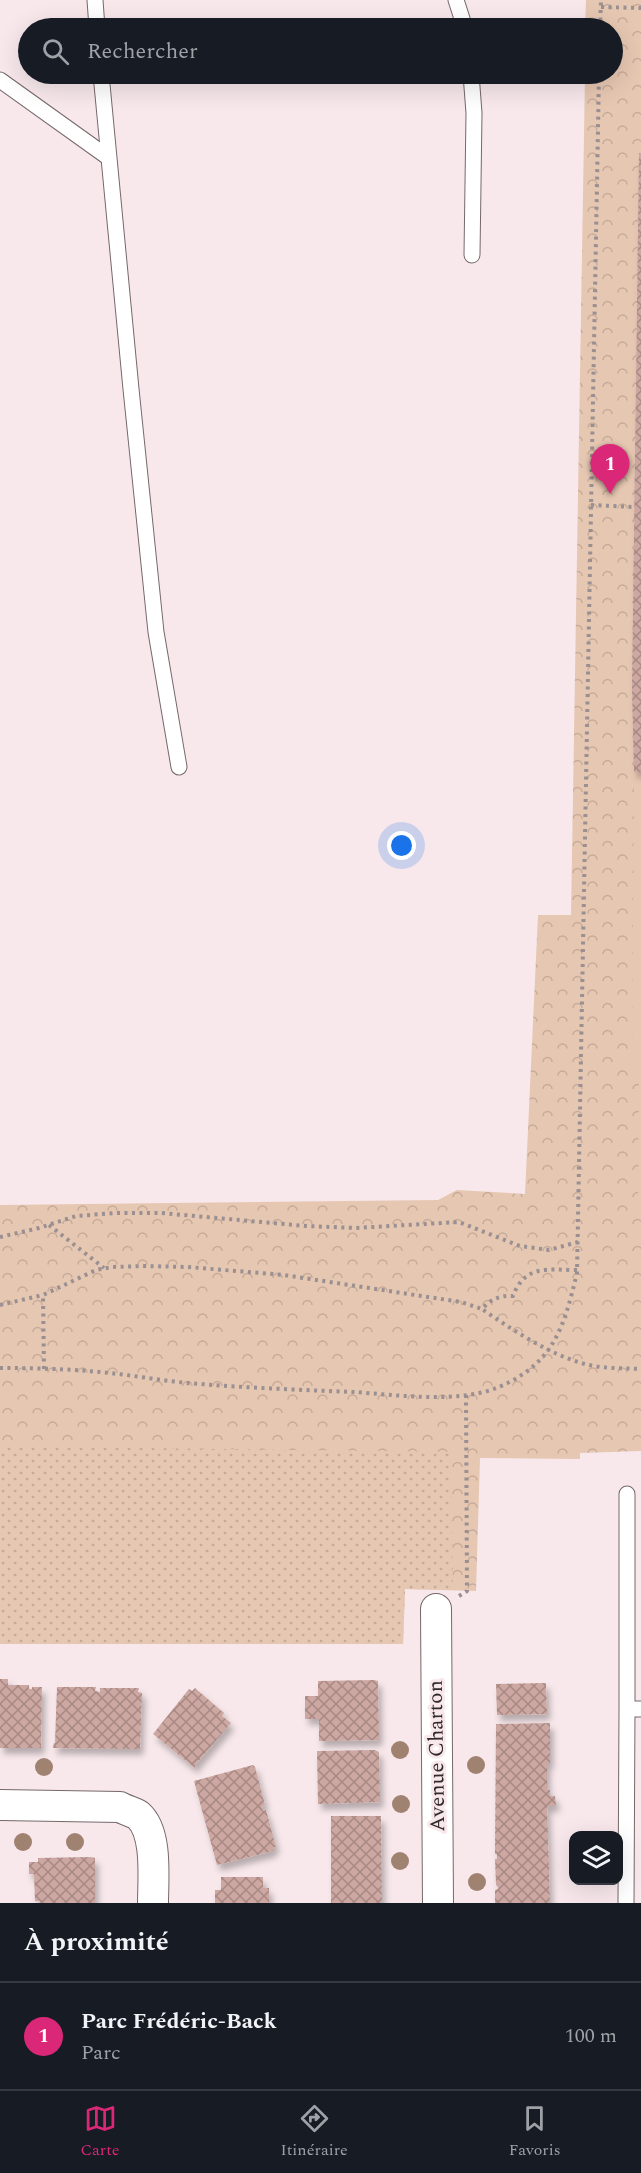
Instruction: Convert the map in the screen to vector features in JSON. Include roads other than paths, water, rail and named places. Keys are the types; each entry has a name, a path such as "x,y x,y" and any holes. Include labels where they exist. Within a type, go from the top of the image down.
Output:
{"street":[{"name":"Avenue Charton","path":"436,1609 438,1903"},
{"path":"0,1805 120,1807 138,1815 148,1831 153,1851 153,1903"}],"lane":[{"path":"95,0 96,18"},
{"path":"456,0 462,18"},
{"path":"0,80 109,158"},
{"path":"102,84 156,632 179,767"},
{"path":"472,84 474,113 472,255"},
{"path":"626,1903 634,1709 627,1494"}],"place":[{"name":"Parc Frédéric-Back","path":"610,494"}]}
